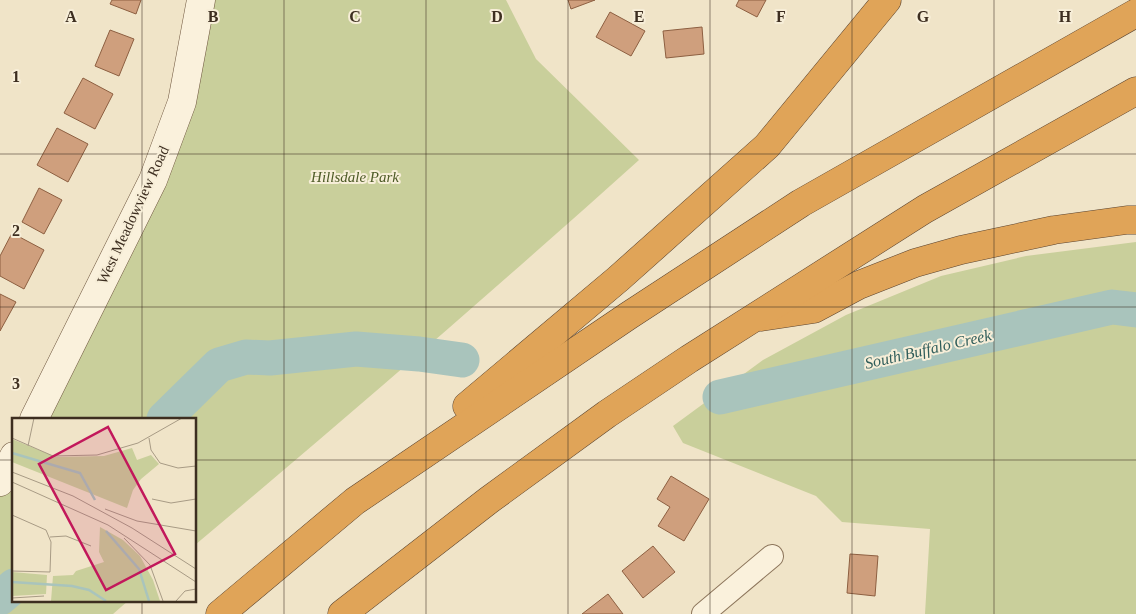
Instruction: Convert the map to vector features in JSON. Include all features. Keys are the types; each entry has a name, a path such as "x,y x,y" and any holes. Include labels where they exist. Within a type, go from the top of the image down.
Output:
{"highway":[{"path":"220,614 618,279 767,146 887,0"},
{"path":"355,501 621,321 801,204 1136,13"},
{"path":"342,614 489,500 606,414 750,319 924,208 1136,91"},
{"path":"750,319 814,309 859,285 915,263 960,250 1054,230 1136,220"}],"street":[{"name":"West Meadowview Road","path":"34,418 153,180 182,102 201,0"},
{"path":"0,482 12,460"},
{"path":"703,614 772,556"}],"green space":[{"name":"Hillsdale Park","path":"210,0 506,0 536,59 639,160 529,258 196,544 196,418 45,418"},
{"path":"1136,242 1136,614 925,614 930,529 842,522 816,496 683,443 673,426 763,360 846,315 941,276 1026,256"},
{"path":"12,480 12,602 127,602 113,614 0,614 0,496"}],"building":[{"path":"112,0 141,0 136,14 110,4"},
{"path":"568,0 595,0 571,9"},
{"path":"739,0 766,0 757,17 736,6"},
{"path":"610,12 645,31 631,56 596,37"},
{"path":"702,27 704,54 666,58 663,31"},
{"path":"110,30 134,39 119,76 95,66"},
{"path":"83,78 113,94 95,129 64,113"},
{"path":"57,128 88,144 68,182 37,165"},
{"path":"39,188 62,200 44,234 22,222"},
{"path":"12,233 44,250 24,289 0,276 0,256"},
{"path":"0,294 16,302 0,331"},
{"path":"671,476 709,499 684,541 658,526 670,507 657,499"},
{"path":"653,546 675,572 643,598 622,571"},
{"path":"850,554 878,556 875,596 847,593"},
{"path":"608,594 623,614 582,614"}],"waterway":[{"name":"South Buffalo Creek","path":"720,397 1112,307 1136,310"},
{"name":"South Buffalo Creek","path":"165,418 219,365 246,357 270,358 356,349 419,354 462,360"},
{"name":"South Buffalo Creek","path":"0,598 12,588"}]}
